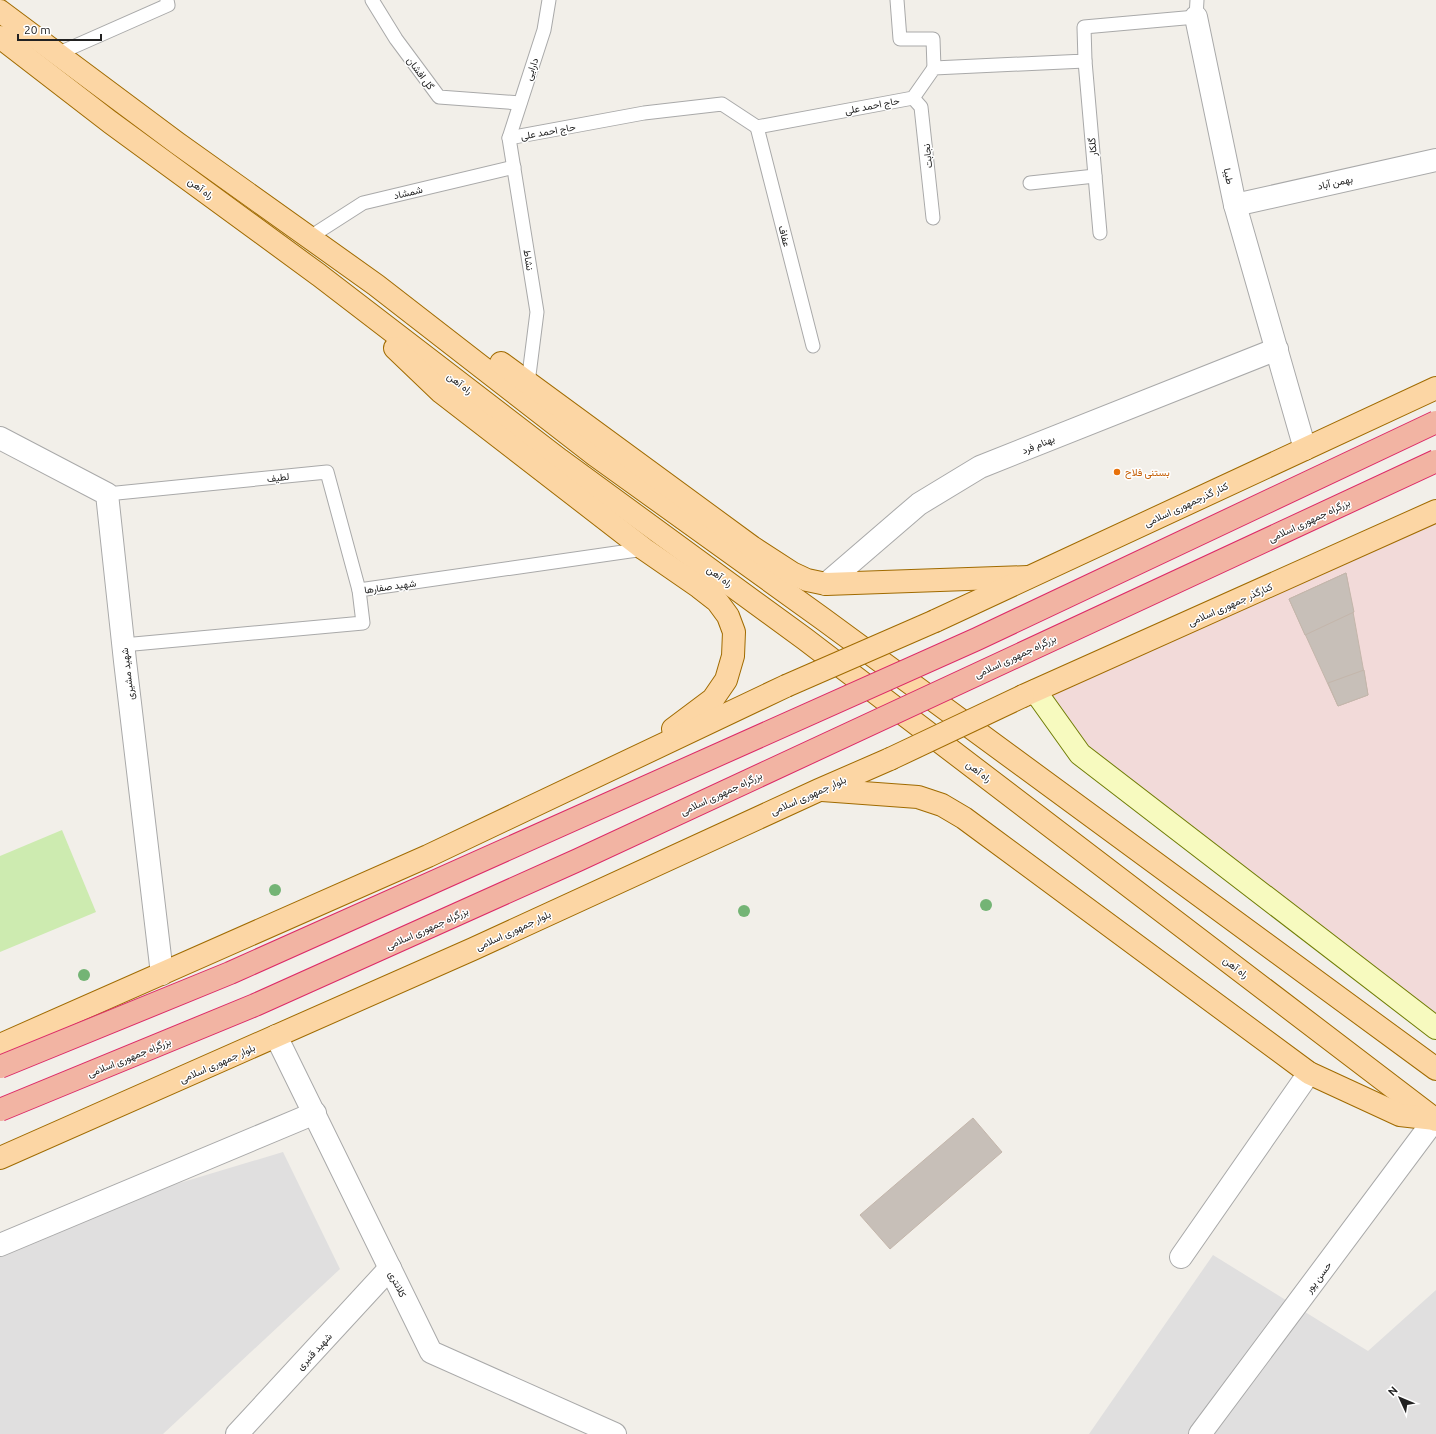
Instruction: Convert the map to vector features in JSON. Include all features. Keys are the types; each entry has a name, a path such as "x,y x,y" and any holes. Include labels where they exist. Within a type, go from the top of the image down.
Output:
{"highway":[{"path":"0,1067 230,973 970,642 1436,422"},
{"name":"بزرگراه جمهوری اسلامی","path":"0,1110 255,1005 570,864 1436,462"}],"main road":[{"path":"0,11 177,143 376,285 595,455 830,623 1436,1069"},
{"name":"راه آهن","path":"0,37 110,122 319,275 560,460 805,639 1436,1119"},
{"path":"0,1046 428,856 614,769 686,721 713,699 726,680 733,656 734,632 728,616 716,601 644,549 441,392 319,275"},
{"path":"376,285 470,341 752,547 792,573 807,580 826,584 1028,577"},
{"name":"کنار گذرجمهوری اسلامی","path":"614,769 786,686 935,621 1436,388"},
{"name":"کنارگذر جمهوری اسلامی","path":"1029,693 1436,511"},
{"path":"1029,693 1080,754 1436,1028"},
{"name":"بلوار جمهوری اسلامی","path":"0,1158 473,949 819,790 890,759 1029,693"},
{"path":"819,790 918,797 942,805 964,818 1309,1074 1400,1115 1436,1119"},
{"path":"0,1148 23,1149"}],"street":[{"name":"طیبا","path":"1197,9 1235,204 1305,449"},
{"name":"بهمن آباد","path":"1235,204 1436,160"},
{"name":"بهنام فرد","path":"826,584 919,504 980,467 1277,349"},
{"path":"0,438 107,494"},
{"name":"شهید مشیری","path":"107,494 123,645 162,974"},
{"name":"کلانتری","path":"276,1036 431,1352 614,1434"},
{"path":"1181,1257 1309,1074"},
{"path":"0,1245 315,1113"},
{"name":"حسن پور","path":"1200,1434 1436,1119"},
{"name":"شهید قنبری","path":"237,1434 390,1268"}],"lane":[{"path":"56,54 168,5 167,0"},
{"name":"گل افشان","path":"372,0 396,40 439,97 520,103"},
{"name":"دارایی","path":"509,138 544,30 549,0"},
{"path":"897,0 900,39 933,39 934,68 1085,61 1084,27 1197,9"},
{"name":"گلکار","path":"1085,61 1100,233"},
{"name":"حاج احمد علی","path":"509,138 644,113 722,104 757,127 913,98 934,68"},
{"name":"نجابت","path":"913,98 921,107 933,218"},
{"name":"عفاف","path":"757,127 813,346"},
{"name":"نشاط","path":"509,138 537,312 528,383"},
{"name":"شمشاد","path":"310,237 363,203 514,167"},
{"path":"1030,183 1095,176"},
{"name":"لطیف","path":"107,494 327,472 359,590"},
{"name":"شهید صفارها","path":"123,645 363,623 359,590 644,549"}],"shaded area":[{"path":"1436,511 1436,1028 1080,754 1035,691"},
{"path":"283,1152 340,1269 163,1434 0,1434 0,1237"},
{"path":"1213,1255 1368,1351 1436,1290 1436,1434 1089,1434"}],"green space":[{"path":"62,830 96,912 0,952 0,856"}],"building":[{"path":"1346,573 1368,695 1338,706 1289,599"},
{"path":"1346,573 1354,612 1305,635 1289,599"},
{"path":"1364,670 1368,695 1338,706 1328,683"},
{"path":"973,1118 1002,1152 890,1249 860,1215"}],"place":[{"name":"بستنی فلاح","path":"1117,472"}]}
